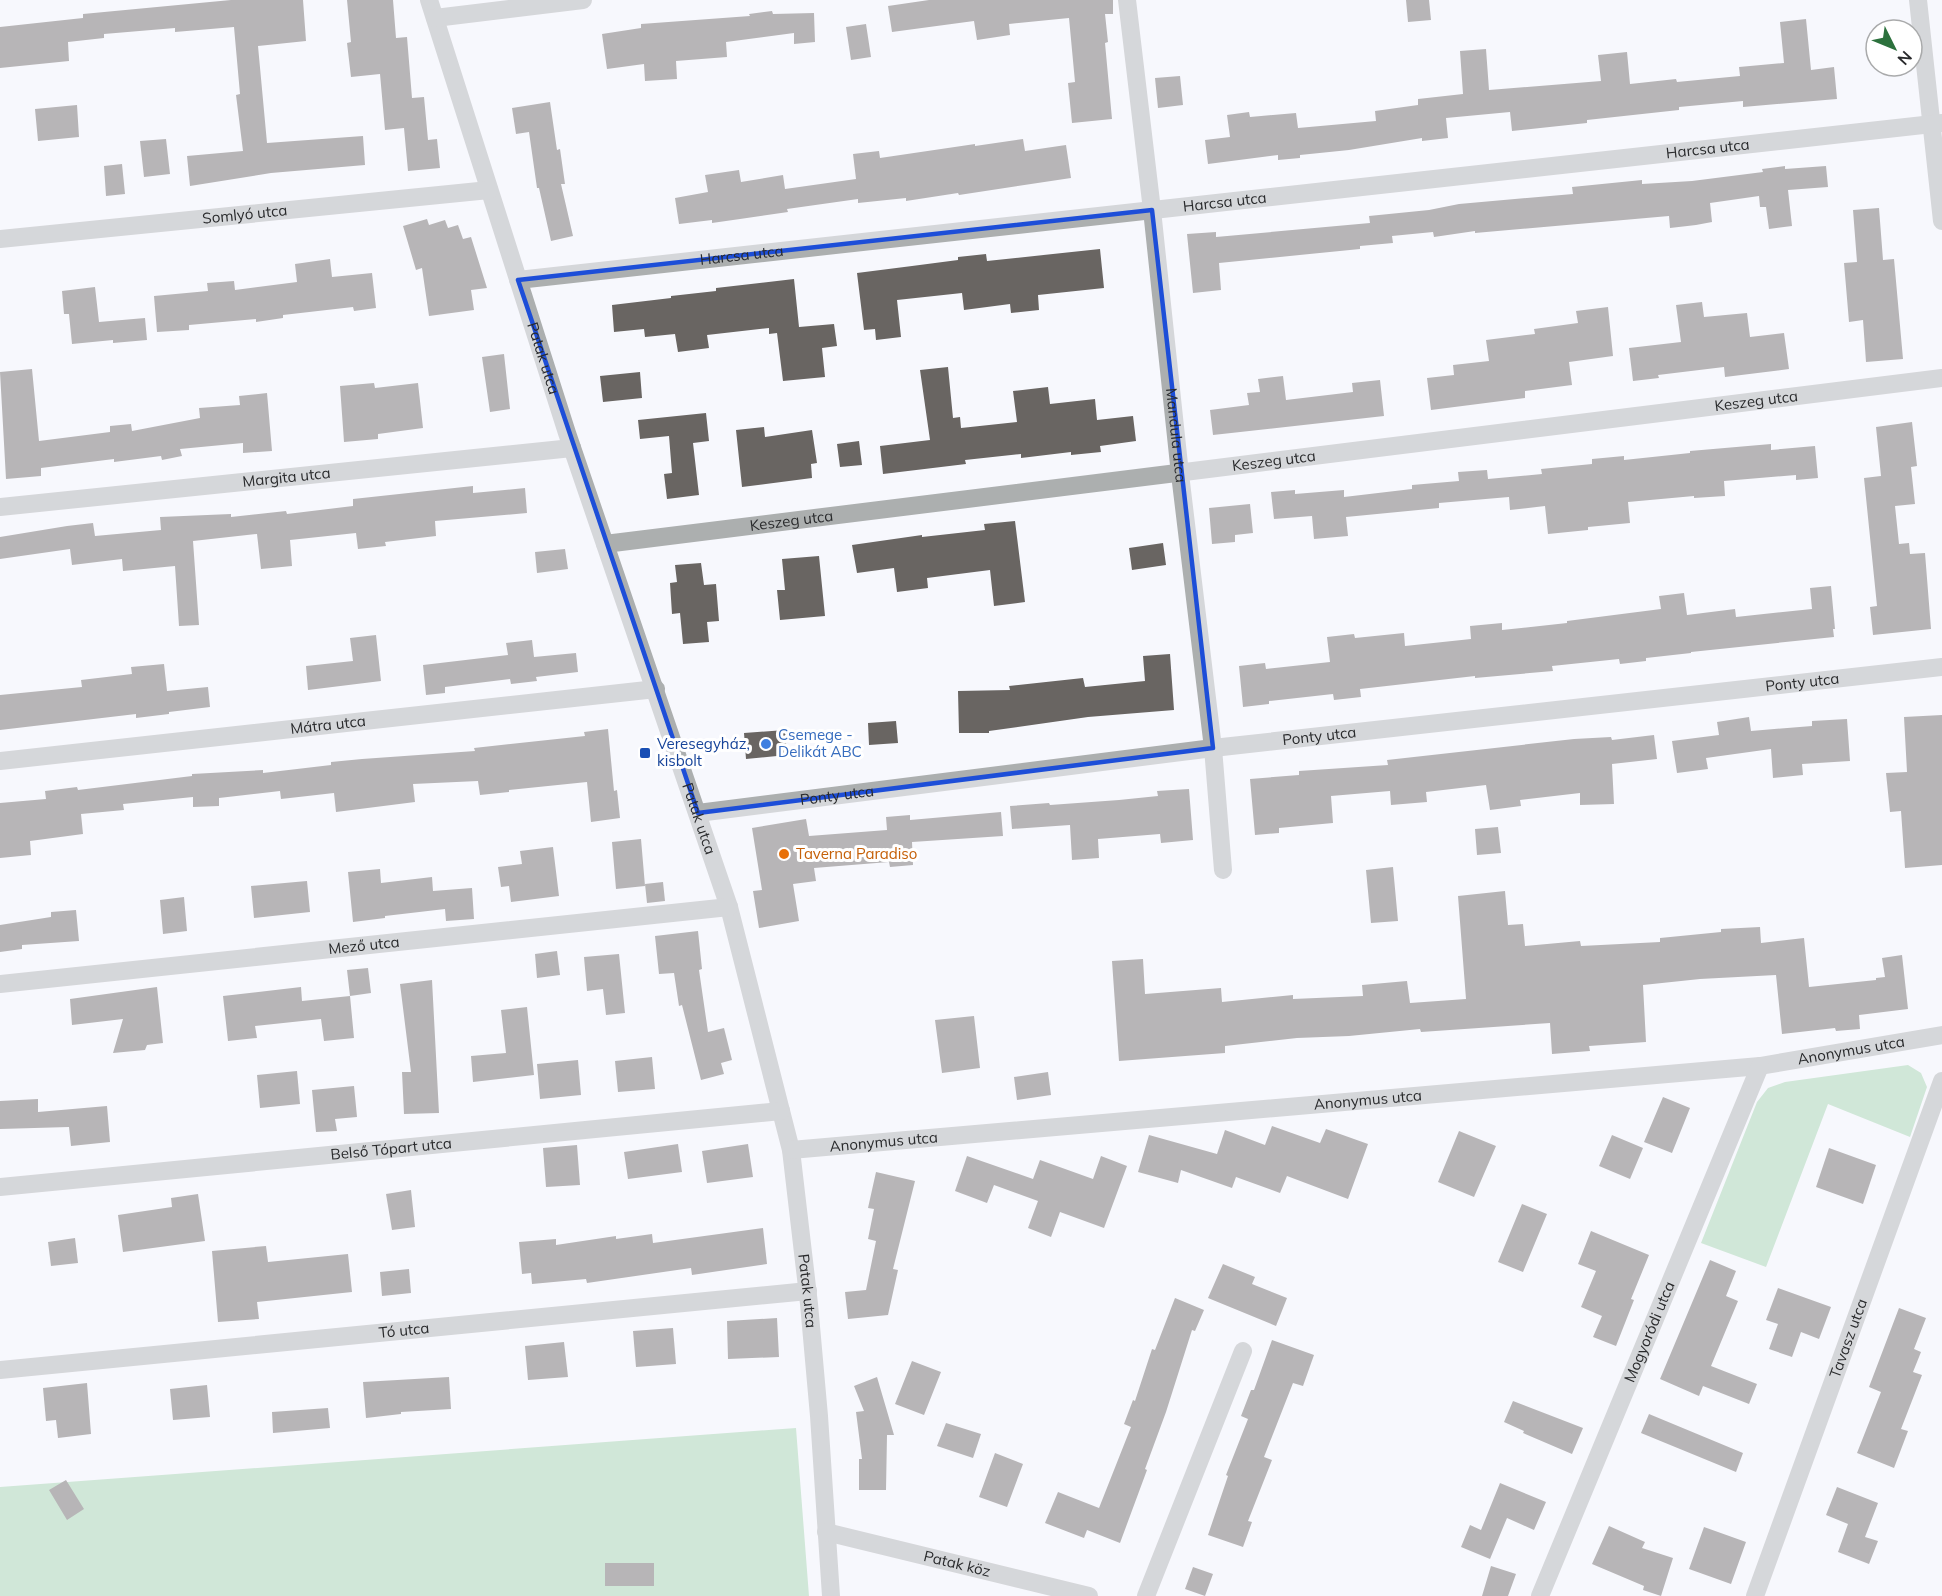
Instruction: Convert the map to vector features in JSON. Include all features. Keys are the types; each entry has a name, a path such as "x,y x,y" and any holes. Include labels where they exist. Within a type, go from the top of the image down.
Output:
{"street":[{"name":"Patak utca","path":"429,0 572,448 729,907 782,1111 791,1150 808,1291 831,1596"},
{"path":"435,18 583,0"},
{"name":"Mandula utca","path":"1127,0 1213,748 1222,870"},
{"path":"1918,0 1936,124 1942,221"},
{"name":"Harcsa utca","path":"518,280 1936,124"},
{"name":"Somlyó utca","path":"0,239 489,190"},
{"name":"Keszeg utca","path":"605,544 1942,378"},
{"name":"Margita utca","path":"0,507 572,448"},
{"name":"Ponty utca","path":"698,813 1213,748 1942,667"},
{"name":"Mátra utca","path":"0,761 656,689"},
{"name":"Mező utca","path":"0,984 729,907"},
{"name":"Anonymus utca","path":"791,1150 1760,1066 1942,1035"},
{"name":"Mogyoródi utca","path":"1540,1596 1760,1066"},
{"name":"Tavasz utca","path":"1755,1596 1942,1081"},
{"name":"Belső Tópart utca","path":"0,1187 782,1111"},
{"name":"Tó utca","path":"0,1370 808,1291"},
{"path":"1146,1596 1244,1351"},
{"name":"Patak köz","path":"826,1532 1089,1596"}],"highlighted area":[{"path":"1152,210 1213,748 698,813 518,280"}],"green space":[{"path":"1908,1065 1921,1073 1927,1087 1910,1137 1828,1104 1766,1267 1701,1243 1757,1102 1768,1088 1785,1082"},
{"path":"796,1428 809,1596 0,1596 0,1487"}],"building":[{"path":"231,0 303,0 306,41 258,46 267,143 363,136 365,165 271,173 190,186 187,156 243,151 236,95 240,94 234,27 175,32 175,28 104,34 104,38 68,42 69,61 0,68 0,27 83,18 83,14"},
{"path":"347,0 393,0 396,38 407,37 412,98 424,97 428,140 437,139 440,168 408,171 404,128 385,130 380,74 351,77 347,43 351,42"},
{"path":"929,0 1113,0 1113,14 1105,14 1108,42 1105,43 1112,119 1072,123 1068,83 1075,82 1069,18 1009,24 1010,35 977,40 974,21 892,32 888,6"},
{"path":"1406,0 1429,0 1431,20 1408,22"},
{"path":"772,11 773,14 814,13 815,42 794,44 794,33 726,42 727,57 676,61 677,79 645,81 644,64 607,69 602,34 641,28 641,24 750,16 749,14"},
{"path":"1806,19 1811,70 1834,67 1837,99 1743,107 1743,101 1679,107 1679,110 1512,131 1510,112 1446,118 1448,138 1422,141 1422,138 1349,150 1300,155 1300,158 1278,160 1278,155 1208,164 1205,140 1230,137 1227,115 1249,112 1250,117 1296,113 1298,128 1376,121 1375,111 1418,105 1418,99 1463,94 1460,51 1486,49 1489,90 1601,81 1598,55 1627,52 1630,84 1676,79 1677,82 1740,76 1739,67 1784,63 1780,22"},
{"path":"866,24 871,57 851,60 846,27"},
{"path":"1180,76 1183,105 1158,108 1155,78"},
{"path":"550,102 565,184 561,184 573,236 551,241 539,188 537,188 529,132 516,134 512,108"},
{"path":"77,105 79,137 38,141 35,109"},
{"path":"166,139 170,174 144,177 140,141"},
{"path":"1023,139 1025,151 1066,145 1071,178 906,201 906,198 858,203 858,199 712,223 712,220 679,224 675,198 708,192 705,175 739,170 741,182 783,175 785,189 856,179 853,154 879,151 880,158"},
{"path":"122,164 125,194 106,196 104,166"},
{"path":"1785,166 1785,169 1826,166 1828,187 1788,190 1792,226 1769,229 1766,207 1760,207 1759,196 1710,203 1712,222 1670,228 1669,216 1475,233 1475,231 1434,237 1433,232 1392,236 1393,243 1360,246 1360,249 1219,263 1221,290 1193,293 1187,234 1216,232 1216,237 1370,223 1369,216 1429,210 1459,204 1573,194 1572,187 1642,180 1642,184 1692,181 1763,172 1762,169"},
{"path":"1879,208 1883,260 1894,259 1903,359 1866,362 1863,320 1849,322 1844,263 1857,262 1853,210"},
{"path":"427,219 429,225 445,220 448,228 458,225 463,239 471,237 487,288 471,290 474,310 429,316 422,268 416,270 403,226"},
{"path":"1100,249 1104,288 1038,295 1039,310 1011,313 1010,304 964,310 962,293 897,300 901,337 876,340 875,329 864,330 857,273 958,260 958,257 986,254 987,261"},
{"path":"330,259 332,277 372,273 376,308 354,311 353,307 283,315 283,318 256,322 256,319 189,325 189,330 157,332 154,296 208,291 207,283 234,281 235,290 297,282 295,264"},
{"path":"794,279 799,327 834,324 837,346 822,348 825,377 783,381 777,333 769,334 769,328 707,335 709,348 678,352 675,334 645,337 644,329 614,332 612,305 716,291 716,288"},
{"path":"95,287 99,322 145,318 147,340 113,343 113,340 72,344 69,314 64,314 62,291"},
{"path":"1702,302 1704,317 1747,313 1750,337 1784,333 1789,369 1725,377 1724,367 1658,375 1659,378 1633,381 1629,348 1681,342 1676,305"},
{"path":"1608,307 1613,356 1569,362 1572,385 1525,391 1525,398 1431,410 1427,378 1454,375 1453,365 1489,361 1486,340 1535,334 1534,329 1578,323 1576,311"},
{"path":"504,354 510,409 490,412 482,357"},
{"path":"948,367 953,418 960,417 961,428 1017,422 1013,391 1048,387 1050,404 1095,399 1097,420 1133,416 1136,441 1100,446 1101,452 1071,455 1071,452 1021,458 1021,454 965,460 966,464 883,474 880,446 930,440 920,370"},
{"path":"32,369 39,441 110,432 110,426 131,424 132,431 200,418 199,408 240,405 239,396 267,393 272,451 243,453 243,443 180,449 182,456 162,460 161,456 114,462 114,459 41,468 41,476 6,479 0,372"},
{"path":"640,372 642,398 603,402 600,376"},
{"path":"1283,376 1286,400 1353,392 1352,383 1380,380 1384,416 1213,435 1210,410 1249,405 1247,393 1260,392 1258,379"},
{"path":"374,383 375,388 418,383 423,428 378,434 378,439 344,442 340,386"},
{"path":"706,413 709,441 693,443 699,495 667,499 664,474 672,473 669,436 640,439 638,420"},
{"path":"1912,422 1917,466 1911,467 1915,504 1895,506 1899,544 1909,543 1910,554 1925,553 1931,629 1873,635 1870,607 1877,606 1864,478 1881,476 1876,427"},
{"path":"764,427 765,437 812,430 817,463 811,464 812,478 742,487 736,430"},
{"path":"859,441 862,465 840,467 837,444"},
{"path":"1771,444 1771,450 1815,446 1818,478 1796,480 1796,475 1724,481 1725,496 1694,498 1694,496 1628,502 1630,523 1548,534 1545,506 1510,510 1509,497 1439,503 1439,508 1346,517 1348,536 1314,539 1312,516 1274,519 1271,492 1295,490 1295,494 1344,490 1344,497 1412,489 1412,485 1459,481 1458,472 1487,470 1488,479 1542,474 1541,469 1592,464 1592,459 1624,456 1624,460 1690,453 1690,451"},
{"path":"473,486 473,493 525,488 527,513 435,521 436,536 385,542 386,546 358,549 356,533 290,540 292,566 261,569 257,534 193,541 199,625 179,626 175,566 123,571 122,559 72,565 70,549 0,559 0,537 67,526 93,523 95,536 161,530 160,517 231,514 231,517 286,511 287,514 353,506 353,499"},
{"path":"1250,504 1253,533 1235,535 1235,542 1212,544 1209,508"},
{"path":"1015,521 1025,602 994,606 990,570 927,578 928,588 897,592 894,568 857,573 852,545 922,535 922,537 985,530 984,524"},
{"path":"1163,543 1166,565 1132,570 1129,548"},
{"path":"565,549 568,569 537,573 535,552"},
{"path":"819,556 825,616 780,620 777,590 785,590 782,559"},
{"path":"701,563 704,585 716,584 719,621 707,622 709,642 683,644 680,613 672,614 670,583 677,582 675,565"},
{"path":"1831,586 1834,637 1691,652 1620,664 1619,659 1552,666 1553,671 1475,678 1475,676 1360,689 1361,697 1334,700 1333,694 1269,701 1269,704 1243,707 1239,666 1265,663 1266,669 1330,662 1327,637 1354,634 1355,638 1404,633 1405,646 1471,639 1470,626 1502,623 1502,630 1661,609 1659,596 1684,593 1687,615 1735,609 1736,617 1812,609 1810,588"},
{"path":"376,635 381,681 308,690 306,666 353,661 350,638"},
{"path":"532,640 534,657 576,653 578,672 536,677 537,681 511,684 510,679 445,687 445,693 426,695 423,665 508,655 506,643"},
{"path":"1170,654 1174,710 1088,717 989,731 989,733 959,733 958,691 1010,690 1009,686 1083,678 1085,687 1145,681 1143,656"},
{"path":"164,664 167,691 208,687 210,707 136,718 136,714 0,730 0,695 82,687 81,680 132,674 131,667"},
{"path":"1942,715 1942,865 1905,868 1901,811 1890,812 1886,773 1907,772 1904,717"},
{"path":"1749,717 1751,731 1812,726 1812,721 1847,719 1850,761 1802,764 1803,775 1773,778 1771,749 1706,758 1708,769 1677,773 1672,741 1719,735 1717,722"},
{"path":"896,721 898,743 869,745 868,723"},
{"path":"608,729 614,791 617,790 620,818 591,822 587,782 480,795 478,781 413,784 415,802 336,812 334,793 281,799 280,791 219,798 219,806 193,807 193,797 123,804 124,810 81,814 83,834 30,841 31,855 0,858 0,803 46,799 45,791 77,787 78,790 192,776 192,774 263,770 263,773 331,765 331,762 475,751 474,748 585,736 584,732"},
{"name":"Csemege - Delikát ABC","path":"785,730 787,755 746,759 744,733"},
{"path":"1654,735 1657,759 1612,764 1614,804 1580,805 1580,793 1520,800 1521,806 1490,810 1486,785 1426,792 1427,802 1391,805 1390,791 1331,796 1333,823 1279,828 1279,833 1255,835 1250,779 1299,775 1299,771 1388,765 1387,760 1574,739 1611,737 1612,740"},
{"path":"1189,789 1193,840 1161,843 1160,834 1098,839 1099,858 1072,860 1070,825 1012,829 1010,806 1119,800 1158,796 1157,791"},
{"path":"1001,812 1003,836 912,842 913,865 890,867 889,862 814,868 816,881 793,884 799,921 759,928 753,891 762,890 752,828 806,819 809,836 887,830 886,817 910,815 910,820"},
{"path":"1498,827 1501,853 1477,855 1475,829"},
{"path":"641,839 645,886 616,889 612,842"},
{"path":"553,847 559,896 511,902 509,886 501,887 498,867 522,864 520,851"},
{"path":"1393,867 1398,921 1371,923 1366,870"},
{"path":"380,869 381,883 432,877 433,891 472,888 474,919 446,921 445,909 353,922 348,872"},
{"path":"307,881 310,912 254,918 251,886"},
{"path":"663,882 665,901 647,903 645,884"},
{"path":"1505,891 1508,925 1523,924 1525,946 1580,941 1581,946 1660,942 1660,938 1721,932 1721,929 1760,927 1761,943 1804,938 1809,987 1876,980 1876,978 1885,977 1882,958 1902,955 1908,1009 1859,1015 1860,1029 1836,1031 1835,1028 1782,1034 1776,975 1700,979 1643,985 1646,1042 1589,1046 1590,1051 1552,1054 1550,1023 1297,1038 1225,1046 1225,1053 1119,1061 1112,961 1143,959 1145,994 1221,988 1222,1002 1293,995 1293,999 1363,996 1362,985 1407,981 1410,1003 1466,999 1458,896"},
{"path":"184,897 187,931 163,934 160,900"},
{"path":"76,910 79,941 22,945 22,949 0,952 0,925 51,917 51,912"},
{"path":"698,931 702,969 699,970 708,1032 724,1028 732,1060 721,1063 724,1074 701,1080 682,1005 679,1006 674,973 659,974 655,936"},
{"path":"557,951 560,975 537,978 535,954"},
{"path":"619,954 625,1013 606,1015 603,989 587,991 584,957"},
{"path":"368,968 371,993 350,996 347,970"},
{"path":"432,980 439,1113 404,1114 402,1072 411,1072 400,984"},
{"path":"157,987 163,1043 147,1045 145,1050 113,1053 123,1019 72,1025 70,999"},
{"path":"301,987 302,1001 350,996 354,1038 324,1041 321,1019 255,1026 257,1038 228,1041 223,996"},
{"path":"527,1007 534,1075 473,1082 471,1056 506,1053 501,1010"},
{"path":"974,1016 980,1068 942,1073 935,1020"},
{"path":"652,1057 655,1089 618,1092 615,1061"},
{"path":"578,1060 581,1095 540,1099 537,1064"},
{"path":"297,1071 300,1104 260,1108 257,1075"},
{"path":"1048,1072 1051,1095 1017,1100 1014,1077"},
{"path":"354,1086 357,1117 335,1119 337,1131 316,1132 312,1090"},
{"path":"1663,1097 1690,1108 1672,1153 1644,1142"},
{"path":"38,1099 38,1112 107,1106 110,1142 71,1146 69,1127 0,1129 0,1101"},
{"path":"1272,1126 1320,1143 1326,1129 1368,1144 1348,1199 1287,1176 1280,1193 1236,1177 1232,1188 1181,1170 1178,1183 1138,1172 1149,1135 1217,1154 1225,1130 1265,1145"},
{"path":"1459,1131 1496,1146 1474,1197 1438,1182"},
{"path":"1612,1135 1643,1148 1630,1179 1599,1166"},
{"path":"678,1144 682,1172 628,1179 624,1152"},
{"path":"748,1144 753,1177 707,1183 702,1151"},
{"path":"577,1145 580,1185 546,1187 543,1148"},
{"path":"1829,1148 1876,1165 1863,1204 1816,1187"},
{"path":"967,1156 1033,1179 1040,1160 1093,1179 1101,1156 1127,1166 1104,1228 1060,1212 1051,1237 1028,1228 1038,1201 994,1185 987,1203 955,1191"},
{"path":"876,1172 915,1181 893,1269 898,1270 888,1315 848,1319 845,1292 866,1290 876,1241 868,1239 874,1209 868,1208"},
{"path":"411,1190 415,1227 392,1230 386,1194"},
{"path":"198,1194 205,1241 123,1252 118,1215 172,1207 171,1198"},
{"path":"1522,1204 1547,1214 1523,1272 1498,1262"},
{"path":"763,1228 767,1264 692,1275 691,1268 587,1283 586,1279 532,1284 531,1273 522,1274 519,1242 556,1239 556,1245 616,1236 616,1239 652,1234 653,1243"},
{"path":"1591,1231 1649,1255 1631,1299 1634,1300 1616,1346 1593,1337 1602,1316 1581,1307 1596,1271 1578,1264"},
{"path":"75,1238 78,1263 51,1266 48,1242"},
{"path":"266,1246 268,1262 348,1254 352,1292 257,1302 259,1319 218,1322 212,1251"},
{"path":"1710,1260 1736,1271 1726,1296 1738,1301 1711,1366 1757,1384 1749,1404 1703,1386 1699,1396 1660,1379"},
{"path":"1223,1264 1255,1277 1252,1284 1287,1298 1276,1326 1208,1298"},
{"path":"409,1269 411,1293 382,1296 380,1272"},
{"path":"1778,1288 1831,1307 1819,1339 1801,1332 1792,1357 1769,1349 1778,1324 1766,1320"},
{"path":"1175,1298 1204,1310 1195,1331 1192,1330 1145,1469 1147,1470 1120,1543 1087,1530 1084,1538 1045,1523 1058,1492 1099,1508 1131,1427 1124,1424 1133,1400 1135,1401 1152,1349 1155,1350"},
{"path":"1899,1308 1926,1318 1914,1349 1921,1352 1913,1372 1922,1375 1901,1429 1908,1431 1894,1468 1857,1453 1881,1392 1869,1387"},
{"path":"777,1318 779,1357 728,1359 727,1321"},
{"path":"673,1328 676,1364 636,1367 633,1331"},
{"path":"1272,1340 1314,1355 1303,1386 1293,1383 1264,1457 1272,1460 1248,1521 1252,1522 1243,1547 1208,1535 1228,1476 1226,1475 1248,1419 1241,1416 1251,1390 1254,1390"},
{"path":"564,1342 568,1377 528,1380 525,1346"},
{"path":"912,1361 941,1372 924,1415 895,1404"},
{"path":"449,1377 451,1409 401,1412 401,1414 366,1418 363,1382"},
{"path":"877,1377 894,1435 887,1435 886,1490 859,1490 859,1459 862,1459 856,1412 864,1411 854,1386"},
{"path":"87,1383 91,1434 58,1438 56,1420 46,1421 43,1388"},
{"path":"207,1385 210,1417 173,1420 170,1389"},
{"path":"1513,1401 1583,1428 1572,1454 1523,1433 1524,1431 1504,1422"},
{"path":"328,1408 330,1428 273,1433 272,1412"},
{"path":"1649,1414 1743,1453 1736,1472 1641,1433"},
{"path":"946,1423 981,1434 973,1458 937,1446"},
{"path":"995,1453 1023,1464 1007,1507 979,1497"},
{"path":"66,1480 84,1509 67,1520 49,1490"},
{"path":"1500,1483 1546,1502 1534,1530 1507,1518 1490,1559 1461,1547 1470,1525 1481,1530"},
{"path":"1837,1487 1878,1503 1865,1537 1878,1541 1869,1564 1838,1552 1848,1524 1826,1515"},
{"path":"1609,1526 1645,1542 1642,1548 1673,1558 1661,1596 1643,1590 1644,1586 1592,1564"},
{"path":"1704,1527 1746,1542 1731,1584 1689,1569"},
{"path":"605,1563 654,1563 654,1586 605,1586"},
{"path":"1491,1566 1516,1574 1508,1596 1482,1596"},
{"path":"1193,1567 1213,1574 1205,1596 1185,1589"}],"place":[{"name":"Csemege - Delikát ABC","path":"766,744"},
{"name":"Veresegyház, kisbolt","path":"645,753"},
{"name":"Taverna Paradiso","path":"784,854"}]}
